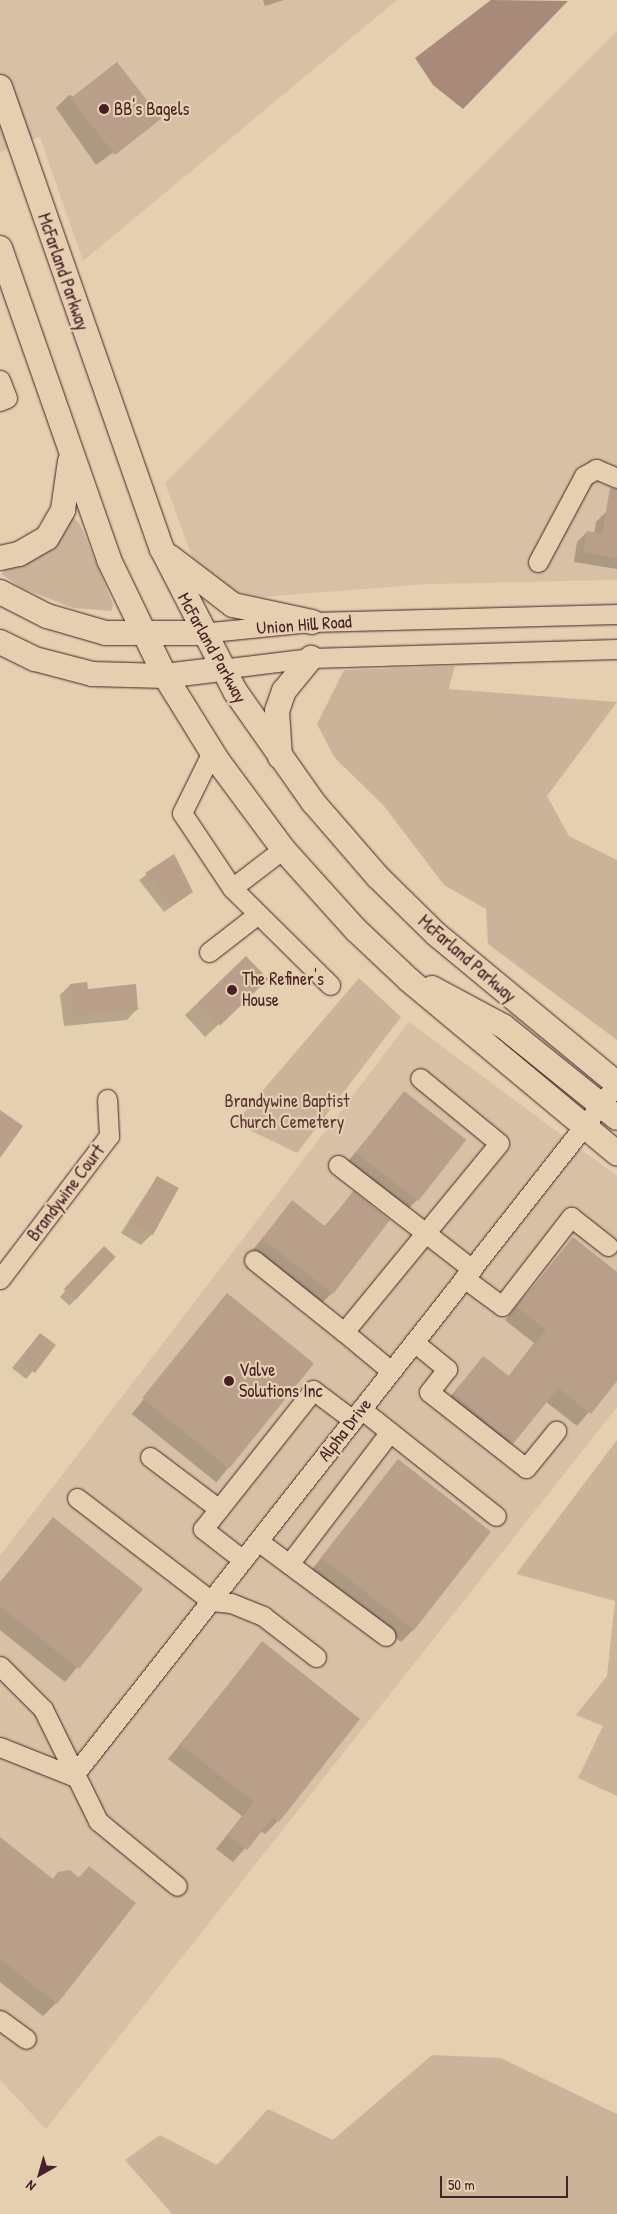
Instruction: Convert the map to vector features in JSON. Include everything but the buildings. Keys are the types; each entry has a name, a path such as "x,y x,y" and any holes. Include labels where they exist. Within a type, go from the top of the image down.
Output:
{"main road":[{"name":"McFarland Parkway","path":"0,87 162,549 201,633 221,669 280,759 341,835 406,906 617,1084"},
{"path":"0,248 109,560 165,676 212,752 283,849 409,980 617,1153"},
{"path":"0,558 38,546 53,530 67,497 71,452"},
{"path":"162,549 199,583 233,605 312,622"},
{"name":"Union Hill Road","path":"0,592 76,626 145,636 201,633"},
{"name":"Union Hill Road","path":"0,642 64,668 115,676 165,676 221,669"},
{"path":"280,759 277,711 284,691 311,658"},
{"path":"409,980 456,999 503,1026 609,1112"}],"street":[{"path":"0,286 19,304"},
{"path":"0,380 7,398 0,401"},
{"path":"538,562 584,476 596,469 617,478"},
{"name":"Union Hill Road","path":"201,633 312,622 617,614"},
{"name":"Union Hill Road","path":"221,669 311,658 617,649"},
{"path":"212,752 182,813 232,888 330,985"},
{"path":"232,888 283,849"},
{"path":"209,952 258,914"},
{"path":"344,1332 499,1143 420,1078"},
{"name":"Alpha Drive","path":"74,1776 584,1126 609,1112 617,1084"},
{"name":"Brandywine Court","path":"0,1279 109,1136 107,1100"},
{"path":"338,1165 426,1233 502,1306 571,1217 608,1246"},
{"path":"254,1260 391,1371"},
{"path":"414,1342 447,1369 429,1392 526,1468 556,1431"},
{"path":"243,1560 203,1529 313,1390 390,1432 496,1516"},
{"path":"289,1564 390,1432"},
{"path":"150,1457 219,1509"},
{"path":"77,1498 210,1601 231,1603 263,1616 316,1657"},
{"path":"258,1541 386,1636"},
{"path":"0,1666 43,1710 60,1738 74,1776 98,1821 177,1886"},
{"path":"0,1746 74,1776"},
{"path":"0,2020 26,2039"}],"shaded area":[{"path":"0,0 397,0 83,261 40,137 0,152"},
{"path":"491,0 568,1 463,109 433,85 415,58"},
{"path":"617,31 617,580 428,584 261,597 220,588 193,559 165,483"},
{"path":"409,1022 617,1176 617,1407 46,2129 0,2080 0,1556"}],"green space":[{"path":"71,515 80,524 113,604 112,611 73,608 22,588 1,574"},
{"path":"455,666 449,689 617,702 547,796 569,836 617,860 617,1040 488,944 486,909 444,885 384,806 334,757 317,724 344,670"},
{"name":"Brandywine Baptist Church Cemetery","path":"359,978 401,1017 297,1153 235,1123"},
{"path":"617,1440 617,1796 578,1778 603,1726 576,1715 607,1676 615,1601 516,1574"},
{"path":"432,2055 501,2058 617,2114 617,2214 172,2214 125,2160 160,2135 217,2165 268,2109 333,2140"}],"place":[{"name":"BB's Bagels","path":"104,109"},
{"name":"The Refiner's House","path":"232,990"},
{"name":"Valve Solutions Inc","path":"229,1381"}]}
